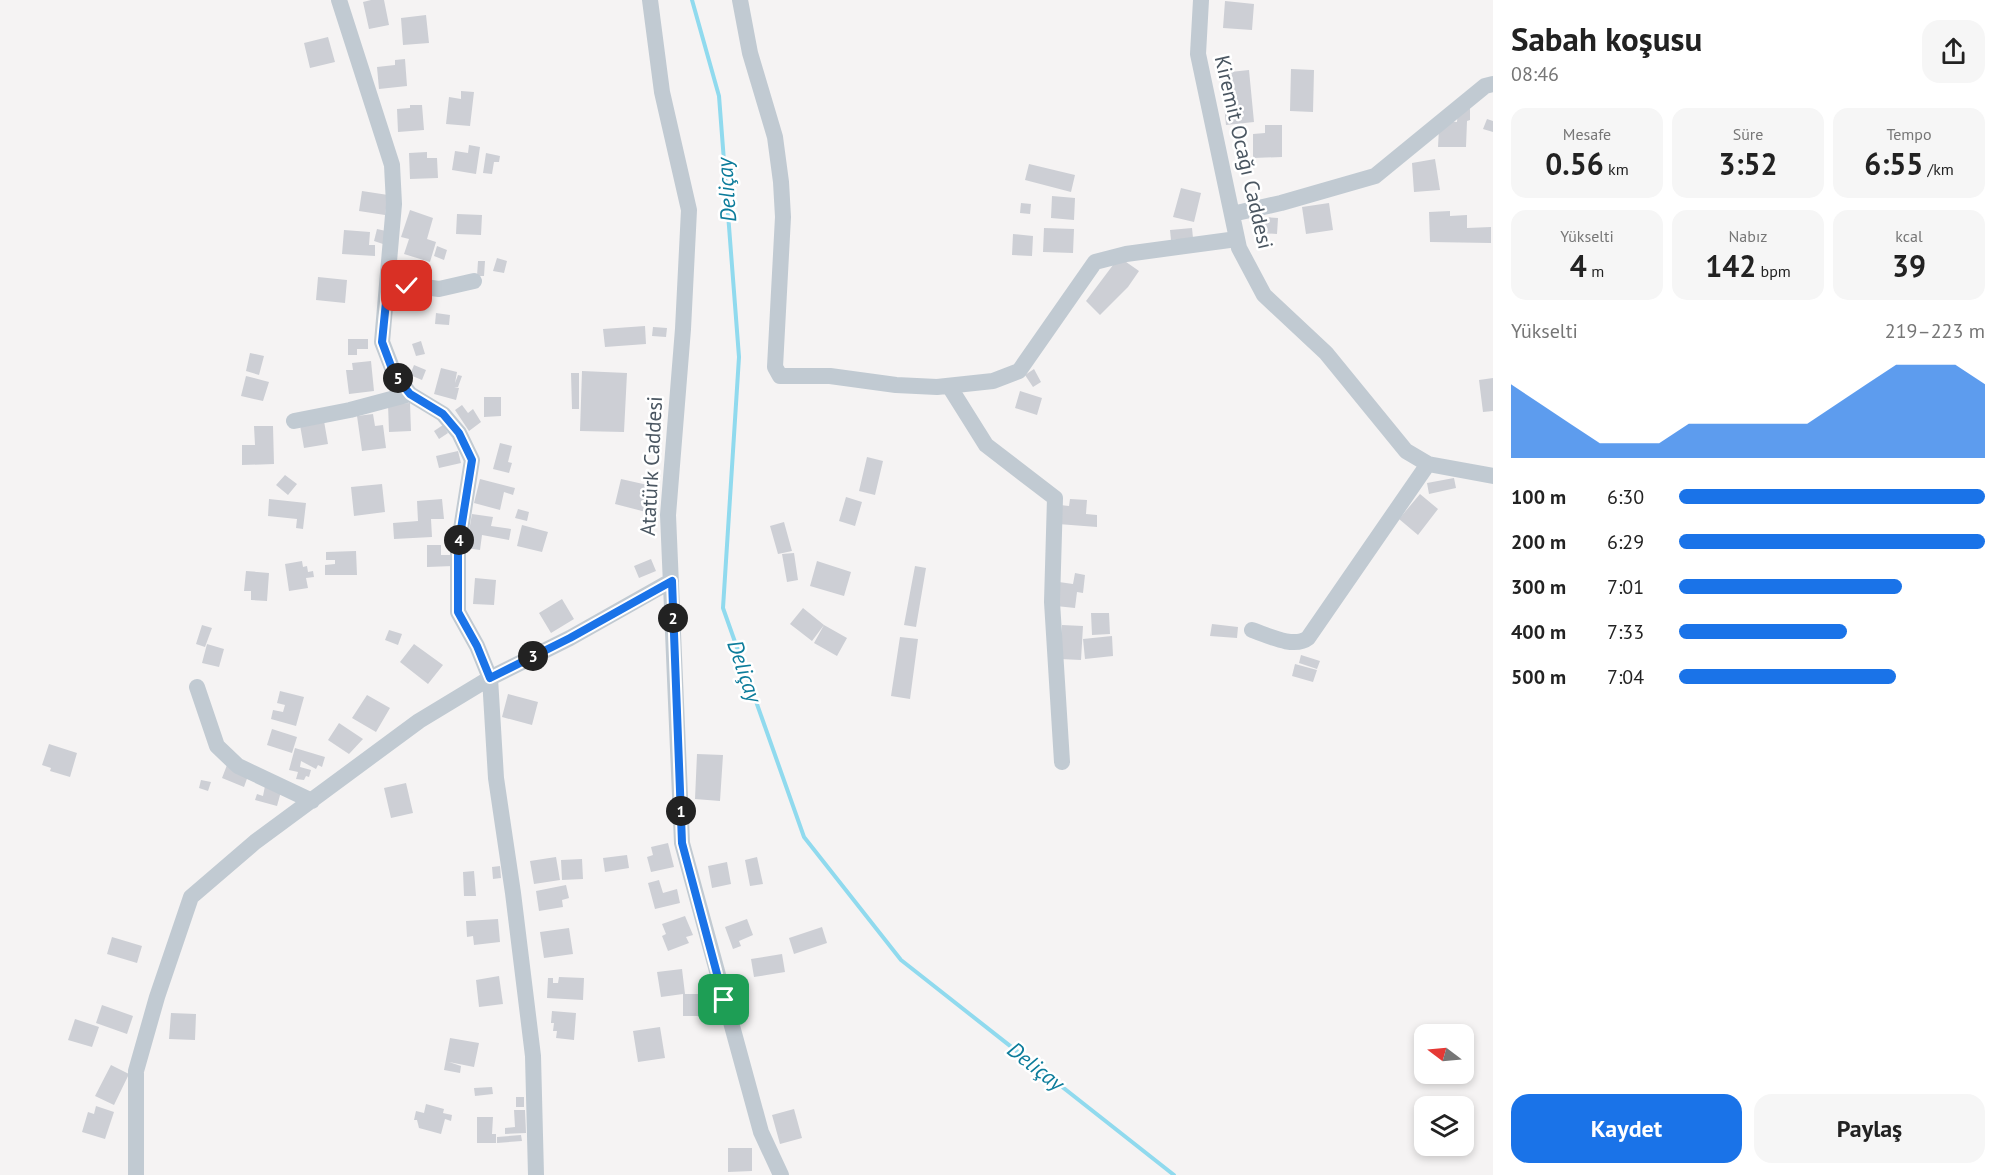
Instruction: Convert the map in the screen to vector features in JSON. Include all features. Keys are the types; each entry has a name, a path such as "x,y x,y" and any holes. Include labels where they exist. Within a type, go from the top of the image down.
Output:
{"street":[{"path":"339,0 392,165 394,204 382,342 394,374 410,394 443,414 459,433 472,460 458,548 458,612 477,646 490,678 496,778 533,1056 536,1175"},
{"name":"Atatürk Caddesi","path":"650,0 662,92 689,210 683,328 668,515 682,843 761,1132 781,1175"},
{"path":"740,0 750,53 775,137 781,183 783,217 775,367 780,376 830,376 896,385 949,386 993,381 1019,371 1095,262 1126,254 1237,239"},
{"name":"Kiremit Ocağı Caddesi","path":"1201,0 1198,54 1237,239 1239,248 1264,296 1326,353 1406,451 1428,464 1493,476"},
{"path":"1232,214 1281,203 1375,176 1485,86 1493,84"},
{"path":"388,282 439,289 474,281"},
{"path":"949,386 987,445 1055,498 1052,602 1062,762"},
{"path":"294,421 350,410 410,394"},
{"path":"1252,630 1294,643 1308,638 1428,464"},
{"path":"136,1175 136,1071 157,997 191,897 255,842 418,721 490,678 570,638 672,581"},
{"path":"197,687 217,746 238,766 312,801"}],"building":[{"path":"384,0 389,25 369,29 363,2"},
{"path":"1225,1 1254,4 1252,30 1223,28"},
{"path":"426,15 429,43 403,45 401,18"},
{"path":"328,37 335,62 310,68 304,43"},
{"path":"405,59 407,86 379,89 377,67 395,65 395,60"},
{"path":"1291,69 1314,70 1313,112 1290,111"},
{"path":"1249,70 1254,122 1226,125 1221,73"},
{"path":"461,91 474,92 470,126 446,124 449,97 461,99"},
{"path":"410,105 422,105 424,130 398,132 397,109 410,108"},
{"path":"1470,108 1466,147 1438,147 1439,128 1446,121 1457,122 1458,109"},
{"path":"1487,119 1493,121 1493,132 1483,129"},
{"path":"1265,125 1282,125 1282,157 1253,158 1253,134 1265,133"},
{"path":"469,145 480,147 476,174 452,170 455,151 468,153"},
{"path":"427,152 427,158 437,158 438,178 410,179 409,153"},
{"path":"486,153 500,156 499,162 494,162 492,174 483,173"},
{"path":"1435,159 1440,190 1414,192 1412,163"},
{"path":"1029,164 1075,175 1071,192 1025,180"},
{"path":"1181,188 1201,193 1194,222 1173,217"},
{"path":"362,191 388,195 385,215 359,211"},
{"path":"1052,196 1075,198 1074,220 1051,218"},
{"path":"1021,203 1031,204 1030,214 1020,213"},
{"path":"1329,203 1333,230 1306,234 1302,207"},
{"path":"410,210 433,218 427,239 436,242 430,262 404,254 409,239 401,237"},
{"path":"1450,211 1450,216 1467,215 1467,228 1491,227 1491,243 1430,242 1429,212"},
{"path":"457,214 482,215 481,235 456,234"},
{"path":"1264,217 1278,218 1277,234 1263,233"},
{"path":"1044,228 1074,229 1073,253 1043,252"},
{"path":"1192,228 1193,238 1171,240 1170,230"},
{"path":"377,229 386,231 383,244 374,241"},
{"path":"344,230 370,232 369,245 375,245 375,256 342,254"},
{"path":"1013,234 1033,236 1032,256 1012,255"},
{"path":"437,246 447,250 444,260 434,256"},
{"path":"1119,257 1139,271 1128,287 1100,315 1086,301"},
{"path":"497,258 507,261 504,273 493,271"},
{"path":"478,261 485,261 484,276 477,276"},
{"path":"318,277 347,280 345,303 316,300"},
{"path":"436,313 450,315 449,325 435,324"},
{"path":"645,326 646,344 605,347 603,329"},
{"path":"653,327 667,328 666,337 652,336"},
{"path":"348,339 368,339 368,349 357,349 357,355 348,355"},
{"path":"421,341 425,354 416,356 412,344"},
{"path":"250,353 264,356 259,375 246,371"},
{"path":"371,361 374,391 349,394 346,370 353,370 352,363"},
{"path":"414,365 426,370 422,380 410,375"},
{"path":"441,368 457,372 455,383 458,375 462,376 458,387 454,387 459,388 456,400 434,394"},
{"path":"1034,369 1041,382 1033,387 1025,375"},
{"path":"582,371 627,373 624,432 580,431"},
{"path":"571,373 579,373 579,409 572,409"},
{"path":"246,376 269,382 263,401 241,396"},
{"path":"1493,378 1493,411 1483,412 1479,380"},
{"path":"1020,391 1042,398 1037,415 1015,408"},
{"path":"484,397 501,397 501,416 484,417"},
{"path":"410,403 411,431 389,432 388,404"},
{"path":"462,405 468,413 473,409 481,422 469,431 455,410"},
{"path":"373,414 375,426 383,425 386,448 362,451 357,416"},
{"path":"324,421 328,444 304,448 300,425"},
{"path":"443,425 448,433 439,439 434,431"},
{"path":"254,426 273,426 274,464 242,465 242,445 255,445"},
{"path":"500,443 512,446 508,462 512,463 509,473 493,469"},
{"path":"458,451 461,463 439,468 436,456"},
{"path":"867,457 883,461 875,495 859,491"},
{"path":"285,475 297,484 288,495 276,485"},
{"path":"1454,478 1456,488 1429,494 1427,483"},
{"path":"480,479 515,488 513,495 504,492 500,510 474,503"},
{"path":"621,479 652,486 646,512 615,504"},
{"path":"382,484 385,512 354,516 351,487"},
{"path":"1420,494 1438,509 1418,535 1399,519"},
{"path":"846,497 862,502 855,526 839,521"},
{"path":"269,499 306,503 303,529 296,528 297,519 268,516"},
{"path":"442,499 444,519 431,519 432,537 394,539 393,523 418,521 417,501"},
{"path":"1070,499 1087,500 1086,514 1097,515 1097,527 1058,524 1060,505 1069,506"},
{"path":"518,509 529,512 527,521 515,518"},
{"path":"472,514 493,517 491,526 511,529 509,540 482,535 480,550 466,548"},
{"path":"784,522 792,551 778,554 770,526"},
{"path":"522,525 548,532 542,552 517,546"},
{"path":"427,545 441,545 441,555 453,555 453,566 427,567"},
{"path":"356,551 357,575 325,575 325,565 335,564 335,560 326,560 326,552"},
{"path":"794,553 798,580 787,582 782,554"},
{"path":"651,559 656,571 639,578 634,566"},
{"path":"302,561 303,567 307,566 308,572 313,571 314,577 306,578 308,588 289,591 285,564"},
{"path":"817,561 851,572 844,596 810,586"},
{"path":"915,566 926,568 916,627 904,625"},
{"path":"246,571 269,573 267,601 251,600 251,591 244,591"},
{"path":"1075,573 1085,575 1083,593 1077,592 1075,608 1056,606 1059,582 1073,584"},
{"path":"475,578 496,580 494,605 473,604"},
{"path":"562,599 574,619 551,633 539,613"},
{"path":"803,608 824,625 812,641 790,624"},
{"path":"1091,613 1109,613 1110,634 1092,635"},
{"path":"1212,624 1238,627 1237,638 1210,636"},
{"path":"202,625 212,628 205,647 196,644"},
{"path":"824,625 847,638 837,656 814,643"},
{"path":"1062,625 1083,626 1081,660 1060,659"},
{"path":"389,630 402,634 398,645 385,640"},
{"path":"1112,636 1113,656 1085,659 1083,639"},
{"path":"900,637 918,639 910,699 891,696"},
{"path":"207,644 224,649 219,667 202,663"},
{"path":"414,644 443,665 428,684 400,662"},
{"path":"1301,655 1320,661 1317,669 1299,663"},
{"path":"1295,664 1317,670 1313,682 1292,676"},
{"path":"280,691 304,697 296,726 271,719 273,710 283,712 285,705 277,703"},
{"path":"508,694 538,702 532,725 502,717"},
{"path":"367,695 390,708 376,732 352,718"},
{"path":"339,723 363,739 349,754 328,740"},
{"path":"272,729 297,737 292,753 267,745"},
{"path":"49,744 77,753 70,777 50,771 51,768 42,765"},
{"path":"295,748 325,757 322,767 318,765 316,769 301,761 300,767 311,770 309,777 306,776 304,780 296,779 298,772 289,770"},
{"path":"697,754 723,755 720,801 695,799"},
{"path":"227,765 249,773 244,787 222,778"},
{"path":"201,780 211,782 208,791 199,788"},
{"path":"266,781 282,788 277,806 255,800 257,794 263,796"},
{"path":"406,783 413,813 391,818 384,788"},
{"path":"668,843 674,867 651,872 647,857 653,855 651,847"},
{"path":"627,855 629,868 605,872 603,858"},
{"path":"556,857 560,880 534,884 530,861"},
{"path":"757,857 763,884 750,886 745,860"},
{"path":"582,859 583,879 562,880 561,860"},
{"path":"727,862 731,884 712,888 708,866"},
{"path":"500,866 501,878 493,879 492,867"},
{"path":"474,871 476,896 464,896 463,872"},
{"path":"659,880 663,893 677,889 680,903 655,909 648,883"},
{"path":"566,885 569,898 562,900 563,907 539,911 536,891"},
{"path":"685,916 693,935 686,937 689,943 668,951 662,936 666,934 662,924"},
{"path":"498,919 500,942 474,945 473,936 467,937 466,921"},
{"path":"747,919 753,935 739,941 741,946 733,949 725,927"},
{"path":"822,927 827,943 794,954 789,938"},
{"path":"569,928 573,954 544,958 540,932"},
{"path":"112,937 142,946 137,963 107,954"},
{"path":"782,954 785,972 754,977 751,959"},
{"path":"682,969 685,994 712,994 712,1016 683,1016 683,994 661,997 657,972"},
{"path":"499,976 503,1004 479,1007 476,980"},
{"path":"559,977 584,978 583,1000 547,998 548,978 553,978 553,983 558,983"},
{"path":"102,1005 133,1016 127,1034 96,1023"},
{"path":"552,1011 576,1013 574,1040 556,1038 557,1031 553,1031 554,1023 551,1023"},
{"path":"171,1013 196,1014 195,1040 169,1039"},
{"path":"75,1019 99,1027 92,1047 68,1040"},
{"path":"660,1027 665,1058 638,1062 633,1031"},
{"path":"450,1038 479,1043 474,1067 449,1062 461,1066 460,1073 444,1070"},
{"path":"111,1065 129,1074 114,1105 95,1096"},
{"path":"492,1087 493,1094 475,1096 474,1088"},
{"path":"516,1097 524,1097 524,1107 516,1107"},
{"path":"426,1104 444,1109 443,1113 452,1115 451,1121 445,1119 441,1134 419,1128 417,1120 414,1120 416,1111 424,1113"},
{"path":"96,1106 114,1112 105,1139 82,1132 88,1112 94,1114"},
{"path":"794,1109 802,1138 780,1144 772,1115"},
{"path":"514,1110 525,1110 526,1133 505,1134 505,1128 515,1127"},
{"path":"477,1117 493,1117 492,1134 496,1134 496,1143 477,1143"},
{"path":"521,1135 522,1141 497,1143 497,1137"},
{"path":"728,1148 752,1148 752,1171 728,1172"}],"waterway":[{"name":"Deliçay","path":"692,0 719,96 739,357 723,608 804,837 901,960 1174,1175"}],"route":[{"path":"407,286 388,282 382,342 394,374 410,394 443,414 459,433 472,460 458,548 458,612 477,646 490,678 570,638 672,581 682,843 724,1000"}]}
